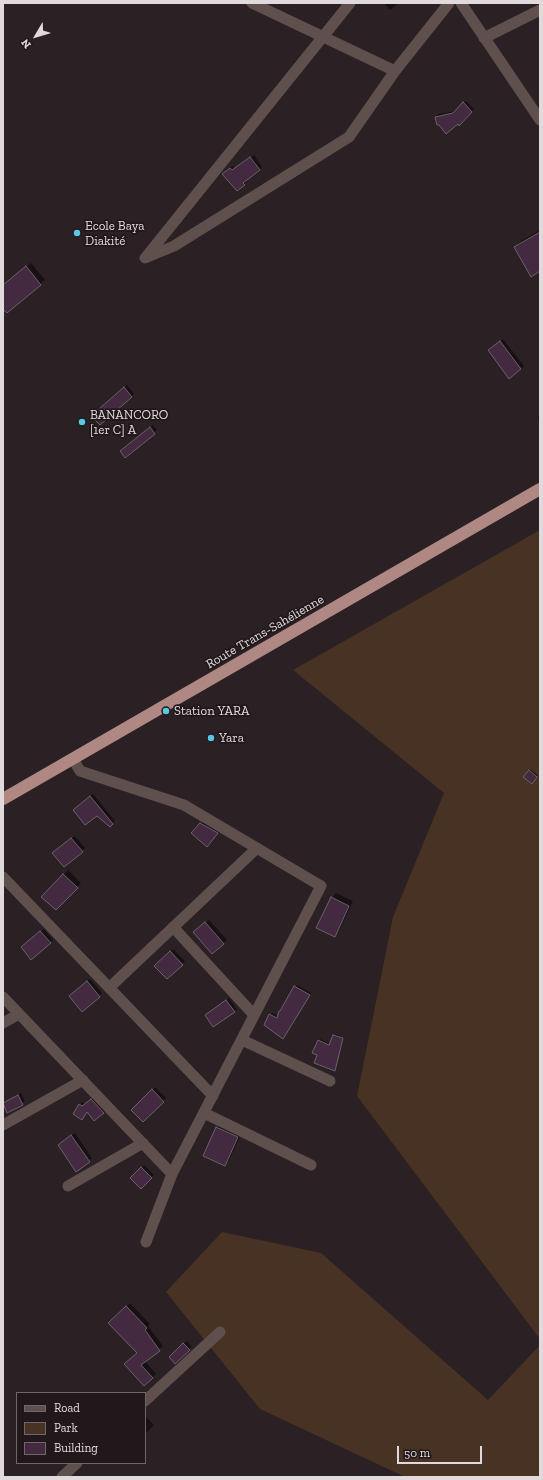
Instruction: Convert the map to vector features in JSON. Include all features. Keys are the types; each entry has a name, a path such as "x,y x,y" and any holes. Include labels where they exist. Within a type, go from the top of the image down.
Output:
{"highway":[{"name":"Route Trans-Sahélienne","path":"3,799 540,489"}],"street":[{"path":"252,3 395,71"},
{"path":"350,3 145,258 174,246 349,138 395,71 448,3"},
{"path":"461,3 540,120"},
{"path":"484,38 540,10"},
{"path":"73,759 80,770 184,805 321,886 172,1174 146,1242"},
{"path":"109,988 256,848"},
{"path":"3,877 212,1096"},
{"path":"173,927 254,1015"},
{"path":"3,997 172,1174"},
{"path":"3,1023 19,1014"},
{"path":"242,1040 330,1081"},
{"path":"3,1125 83,1080"},
{"path":"204,1113 311,1165"},
{"path":"68,1186 143,1143"},
{"path":"146,1400 220,1332"},
{"path":"62,1477 76,1464"}],"green space":[{"path":"540,530 540,1339 357,1096 393,917 444,793 293,670"},
{"path":"222,1232 321,1253 488,1400 540,1345 540,1477 405,1477 260,1409 166,1292"}],"building":[{"path":"463,102 472,112 459,126 458,124 446,134 439,125 437,125 435,117 453,113"},
{"path":"250,157 260,170 243,183 245,185 237,191 222,174 230,168 232,170"},
{"path":"540,232 540,271 531,277 514,247"},
{"path":"26,266 41,285 7,313 3,309 3,285"},
{"path":"500,341 521,369 509,379 488,350"},
{"path":"124,387 132,397 100,425 91,416"},
{"path":"150,427 155,434 125,458 120,451"},
{"path":"529,770 537,777 532,784 523,777"},
{"path":"90,796 113,824 110,827 97,816 85,825 73,810"},
{"path":"200,823 218,833 207,847 191,833"},
{"path":"71,838 83,852 64,867 52,853"},
{"path":"63,874 78,888 56,910 41,897"},
{"path":"331,897 349,906 335,937 316,928"},
{"path":"205,922 224,944 212,954 193,932"},
{"path":"40,931 51,943 31,960 21,947"},
{"path":"170,951 183,965 167,979 154,966"},
{"path":"87,981 100,997 82,1012 69,996"},
{"path":"294,986 310,995 283,1039 264,1025 269,1014 277,1018 279,1011"},
{"path":"226,1000 235,1012 213,1027 205,1015"},
{"path":"333,1035 343,1038 335,1071 314,1063 317,1055 312,1053 318,1040 329,1045"},
{"path":"152,1089 164,1102 143,1122 131,1110"},
{"path":"18,1095 23,1105 7,1113 3,1103"},
{"path":"91,1099 104,1113 94,1121 87,1112 82,1120 73,1114 79,1104 82,1106"},
{"path":"216,1127 238,1137 225,1166 203,1156"},
{"path":"71,1135 90,1162 76,1172 58,1145"},
{"path":"141,1167 152,1178 141,1189 130,1178"},
{"path":"126,1306 147,1328 145,1330 160,1351 141,1365 153,1378 144,1386 124,1364 137,1353 108,1323"},
{"path":"183,1343 190,1350 175,1364 169,1357"}],"place":[{"name":"Ecole Baya Diakité","path":"77,233"},
{"name":"BANANCORO [1er C] A","path":"82,422"},
{"name":"Station YARA","path":"166,711"},
{"name":"Yara","path":"211,738"}]}
